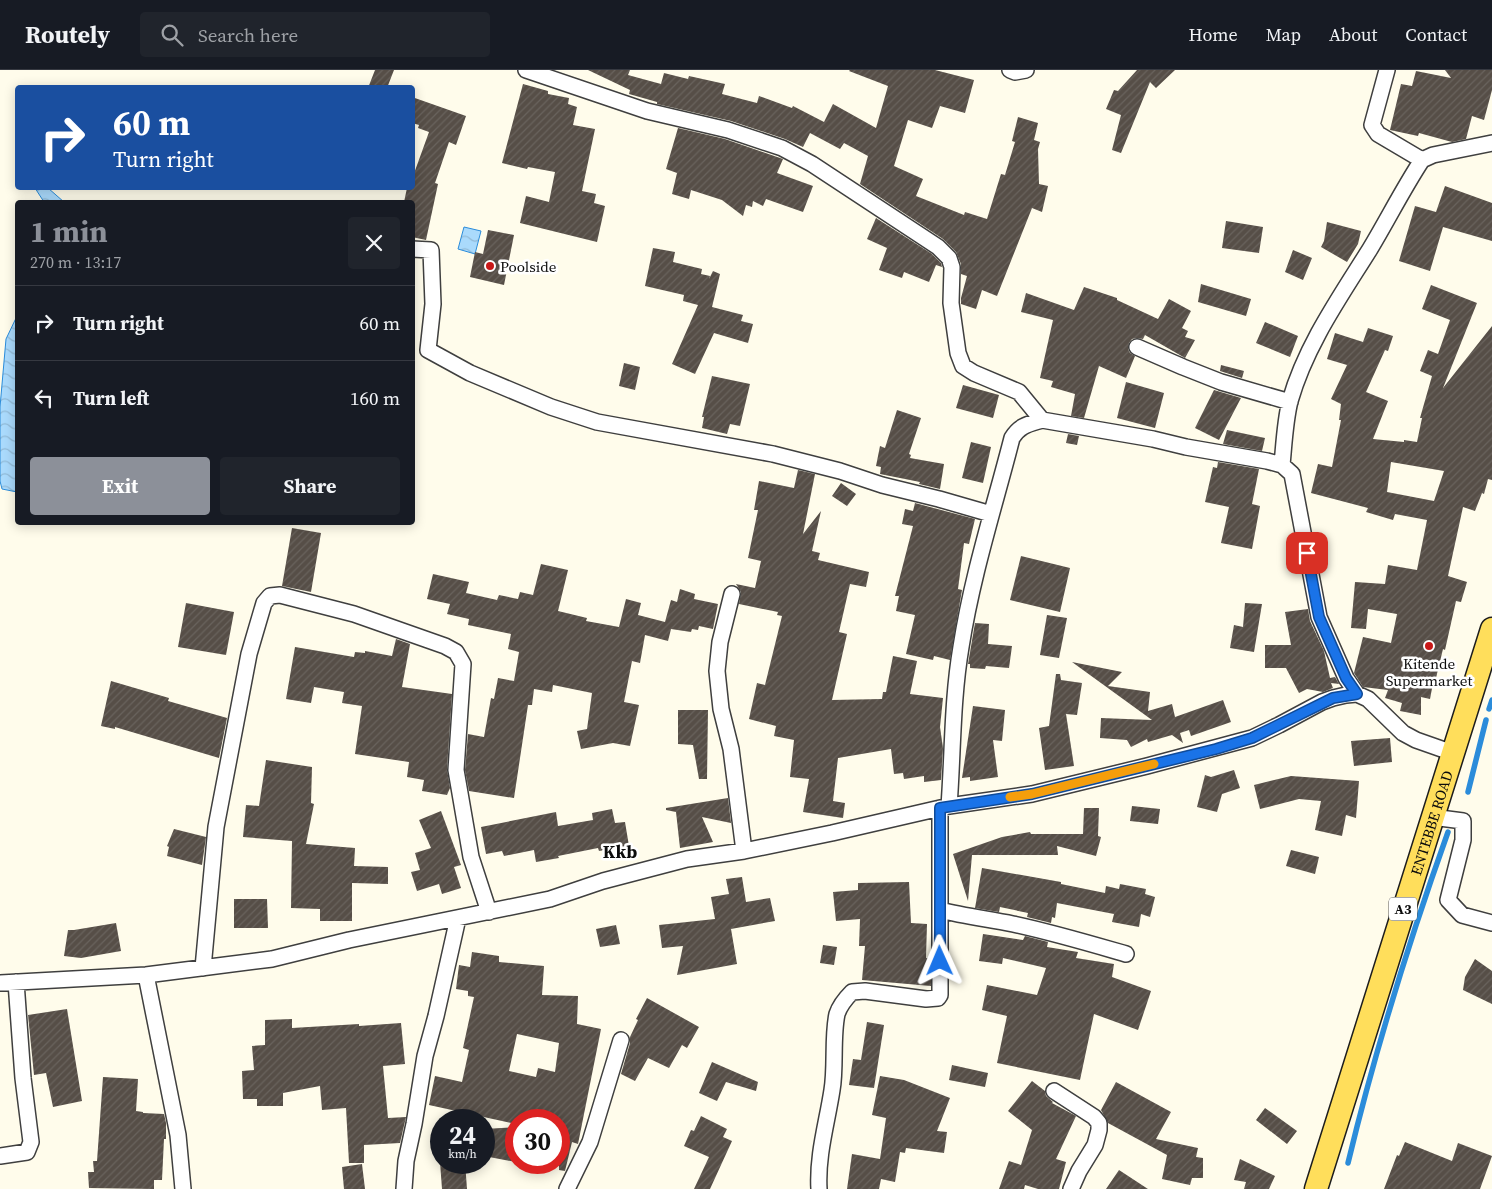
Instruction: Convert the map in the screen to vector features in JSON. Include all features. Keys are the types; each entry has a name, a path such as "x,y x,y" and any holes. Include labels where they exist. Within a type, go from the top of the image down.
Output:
{"main road":[{"name":"ENTEBBE ROAD","path":"1316,1189 1492,629"}],"street":[{"path":"526,70 647,111 728,130 782,148 812,164 938,247 949,258 952,267 951,303 958,353 963,366 974,373 1019,392 1042,420"},
{"path":"1010,70 1015,72 1026,70"},
{"path":"1387,70 1372,125 1378,134 1422,160"},
{"path":"1282,465 1290,402 1313,344 1330,312 1375,240 1400,193 1422,160 1433,155 1492,143"},
{"path":"415,249 431,250 433,304 428,350 470,373 550,407 597,422 773,454 840,471 882,486 939,499 990,514"},
{"path":"1137,347 1221,382 1290,402"},
{"path":"819,1189 818,1177 824,1128 832,1090 837,1015 842,1003 852,992 858,991 926,999 938,998 940,995 940,910 944,807 954,697 972,585 1012,438 1017,430 1042,420 1153,439 1186,448 1282,465 1292,474 1319,617 1346,678 1357,694 1368,699 1403,733 1416,740 1453,753"},
{"path":"732,594 720,642 717,671 721,709 731,749 744,851"},
{"path":"203,968 216,827 249,654 264,603 270,596 280,595 354,614 445,646 456,652 463,664 456,770 471,856 488,912"},
{"path":"0,983 146,975 272,960 349,940 550,899 603,881 687,859 744,851 944,807 1032,794 1216,749 1252,738 1333,698 1357,694"},
{"path":"1432,817 1463,821 1463,840 1448,900 1462,916 1492,923"},
{"path":"940,910 962,916 1012,924 1126,954"},
{"path":"404,1189 406,1161 425,1056 458,918"},
{"path":"146,975 178,1135 182,1189"},
{"path":"0,1156 27,1152 31,1142 23,1078 16,982"},
{"path":"567,1189 590,1142 621,1040"},
{"path":"1054,1091 1094,1117 1099,1123 1095,1145 1079,1171 1072,1189"}],"water":[{"path":"36,190 50,190 62,200 43,200"},
{"path":"464,227 481,231 475,254 458,249"},
{"path":"15,320 15,492 2,489 0,481 0,407 6,339"}],"building":[{"path":"375,70 394,70 388,85 369,85"},
{"path":"588,70 630,70 628,75 661,84 664,73 688,79 689,76 725,84 722,94 757,103 759,96 792,108 793,106 824,122 833,104 876,128 888,86 850,70 935,70 974,80 965,113 940,106 932,128 908,120 894,166 923,179 916,196 964,215 965,212 987,219 1001,174 1005,175 1015,142 1012,141 1018,117 1038,123 1034,140 1040,142 1038,149 1039,184 1048,186 1042,212 1032,208 997,296 982,290 976,309 961,304 967,276 961,274 961,264 956,252 943,239 860,184 868,156 844,143 840,149 810,133 803,147 731,121 657,104 657,102 629,94 630,90"},
{"path":"1137,70 1175,70 1156,88 1150,82 1121,153 1112,150 1121,115 1106,109 1114,90 1118,91"},
{"path":"1445,70 1492,70 1492,90 1484,120 1472,116 1466,139 1452,142 1419,133 1418,136 1390,130 1401,84 1412,86 1416,71 1451,78"},
{"path":"523,84 548,91 548,94 569,98 568,104 577,107 573,125 595,129 582,191 596,194 594,203 605,206 597,242 520,223 526,196 549,202 555,172 528,167 527,169 502,163"},
{"path":"415,98 466,116 456,145 449,142 435,183 438,184 426,240 415,238 415,200 404,200 407,190 415,190 415,171 429,132 418,128 419,125 415,124"},
{"path":"678,128 725,139 783,159 777,173 813,186 803,212 766,199 763,206 753,201 752,207 746,205 743,216 722,200 691,190 689,199 672,194 677,173 666,169"},
{"path":"1445,186 1492,203 1492,241 1443,227 1430,271 1399,261 1415,206 1436,212"},
{"path":"876,218 932,254 941,263 942,267 936,265 929,282 904,272 902,278 879,270 887,248 867,239"},
{"path":"1226,221 1263,227 1259,253 1222,248"},
{"path":"1327,222 1361,231 1358,244 1347,262 1321,247 1324,241"},
{"name":"Poolside","path":"488,230 514,235 504,285 470,277 475,252 483,254"},
{"path":"653,248 675,252 673,262 702,269 701,274 710,276 709,279 713,271 720,274 712,307 743,315 741,321 753,324 748,343 714,333 695,374 672,364 698,305 683,301 684,295 645,286"},
{"path":"1293,250 1312,258 1303,280 1285,272"},
{"path":"1201,284 1251,299 1246,316 1198,302"},
{"path":"1431,285 1477,303 1443,388 1492,326 1492,480 1488,479 1484,494 1482,493 1475,511 1463,507 1448,576 1467,582 1461,602 1456,601 1445,650 1443,649 1436,678 1434,678 1430,699 1421,697 1421,715 1400,711 1402,703 1385,698 1388,690 1363,687 1354,673 1363,637 1391,643 1397,614 1368,609 1366,629 1351,628 1355,582 1385,584 1388,565 1417,570 1427,520 1395,514 1393,520 1366,512 1368,508 1311,493 1318,464 1332,467 1341,420 1339,420 1341,404 1331,399 1347,365 1327,359 1335,333 1363,342 1368,328 1393,336 1388,351 1385,350 1366,392 1388,401 1373,439 1417,442 1422,418 1420,418 1432,376 1420,371 1428,350 1438,354 1450,320 1422,309","holes":["1391,462 1444,471 1434,501 1387,492"]},
{"path":"1084,287 1117,298 1117,300 1158,319 1169,299 1191,311 1182,328 1188,331 1185,337 1195,340 1185,358 1145,335 1143,339 1132,339 1128,349 1135,356 1126,378 1099,366 1084,418 1071,416 1075,394 1051,387 1053,381 1040,378 1053,320 1021,312 1026,293 1074,310"},
{"path":"1265,322 1298,336 1290,357 1256,343"},
{"path":"624,363 640,367 635,390 619,386"},
{"path":"1221,365 1244,371 1242,378 1220,371"},
{"path":"712,376 750,384 740,426 730,424 727,434 702,428 704,417 702,417"},
{"path":"1126,382 1164,393 1155,428 1117,418"},
{"path":"963,385 999,395 993,418 956,408"},
{"path":"1214,390 1241,398 1219,440 1195,428"},
{"path":"897,410 921,418 909,454 911,455 910,458 944,464 940,489 919,484 920,482 880,474 881,467 876,466 880,446 885,448"},
{"path":"1227,430 1265,438 1262,451 1223,444"},
{"path":"1068,434 1079,436 1077,445 1066,443"},
{"path":"971,442 991,447 983,483 962,478"},
{"path":"1218,462 1259,469 1252,504 1260,506 1252,549 1221,543 1229,507 1205,502 1213,467 1217,468"},
{"path":"798,470 815,474 803,534 821,511 812,551 820,553 818,560 869,572 866,587 850,584 839,632 847,634 832,700 882,699 883,692 886,692 893,656 917,661 910,694 943,698 940,727 943,748 941,780 924,782 924,776 904,779 903,773 894,774 891,749 838,758 833,801 845,803 843,818 803,812 809,779 790,777 794,740 774,736 776,726 749,719 757,683 765,685 782,616 777,615 778,612 739,604 741,592 736,584 755,588 761,561 748,558 758,510 754,510 759,481 794,488"},
{"path":"841,483 856,494 847,506 832,496"},
{"path":"915,503 975,519 969,544 964,543 958,589 962,590 950,660 934,656 933,660 906,654 915,615 896,611 899,596 895,596 913,526 902,524 905,509 913,511"},
{"path":"292,528 321,533 311,592 282,586"},
{"path":"1021,556 1070,568 1060,612 1010,600"},
{"path":"541,564 568,570 558,611 587,618 586,621 619,627 626,599 641,603 638,615 665,622 671,600 677,602 680,589 695,594 694,599 718,604 713,629 699,626 698,630 692,629 691,632 671,629 668,641 645,635 640,663 632,661 624,702 639,705 630,746 613,743 581,749 577,731 587,729 592,693 553,685 552,692 534,689 532,705 528,705 514,798 469,791 465,770 468,734 484,737 491,698 494,699 498,678 514,681 519,652 508,649 511,634 468,625 469,619 447,614 450,604 427,599 433,574 469,582 466,593 497,600 499,595 518,599 520,592 533,595"},
{"path":"186,603 234,612 226,655 178,647"},
{"path":"1245,603 1262,604 1254,652 1230,648 1234,625 1243,627"},
{"path":"1308,609 1310,621 1324,651 1330,678 1335,677 1339,684 1331,683 1333,688 1323,692 1307,689 1299,693 1286,668 1265,668 1265,645 1291,645 1285,612"},
{"path":"1047,615 1067,618 1059,658 1040,655"},
{"path":"975,623 989,624 988,644 1012,646 1009,668 986,666 985,669 970,668 970,664 968,664"},
{"path":"396,639 410,644 402,687 452,694 447,769 450,788 447,795 422,791 424,780 407,777 409,762 355,754 362,706 342,703 344,692 314,687 311,703 286,699 295,647 354,657 355,652 365,653 365,651 392,656"},
{"path":"1072,662 1122,672 1108,686 1150,692 1148,711 1172,704 1175,717 1223,700 1231,722 1191,736 1189,730 1180,733 1183,743 1172,735 1148,742 1147,739 1131,747 1127,740 1100,738 1101,718 1152,720"},
{"path":"1056,674 1060,674 1061,680 1082,683 1077,715 1066,714 1074,766 1045,770 1039,728 1049,726"},
{"path":"111,681 169,698 168,701 227,718 219,758 115,727 115,729 101,726"},
{"path":"973,706 1005,710 1002,741 993,740 998,777 970,781 970,777 962,778"},
{"path":"678,710 708,710 707,779 699,779 693,745 678,744"},
{"path":"1390,738 1392,762 1354,766 1351,741"},
{"path":"266,760 312,767 311,803 314,804 306,844 355,848 354,866 388,867 388,884 352,883 352,921 320,921 320,909 291,908 292,841 243,837 246,805 259,806"},
{"path":"1234,770 1240,788 1222,794 1217,812 1197,807 1205,775 1211,777"},
{"path":"1291,776 1359,781 1356,818 1346,815 1342,836 1315,830 1321,801 1299,799 1260,809 1254,785"},
{"path":"728,798 731,823 702,817 713,842 680,848 676,812 666,810 666,808"},
{"path":"1132,806 1160,809 1158,824 1130,821"},
{"path":"1084,808 1099,808 1098,836 1101,837 1096,856 1057,846 1058,855 972,855 968,901 953,854 1002,837 1030,832 1031,834 1083,834"},
{"path":"612,809 615,823 625,822 629,846 599,851 598,848 536,862 534,850 504,856 502,851 486,854 481,827 556,812 558,826 593,820 592,813"},
{"path":"441,811 461,865 454,867 461,888 442,894 439,884 417,891 411,872 420,870 415,853 431,848 419,820"},
{"path":"174,829 206,837 202,865 167,856 169,847 167,846"},
{"path":"1291,850 1319,857 1315,874 1286,866"},
{"path":"982,868 1061,882 1061,884 1105,893 1106,886 1119,889 1120,884 1146,889 1145,894 1155,897 1150,917 1141,914 1139,927 1112,922 1114,914 1057,903 1055,918 1052,917 1051,923 1027,917 1028,913 1000,907 999,912 975,908"},
{"path":"742,877 746,902 770,898 775,921 731,929 737,964 677,975 683,946 662,948 659,925 715,919 711,897 729,894 726,879"},
{"path":"909,882 911,923 927,924 926,958 931,959 931,986 862,980 865,946 859,946 860,919 836,921 833,892 858,890 858,883"},
{"path":"234,899 267,899 268,928 234,928"},
{"path":"116,923 121,951 81,958 64,956 68,930"},
{"path":"616,925 620,944 600,947 596,929"},
{"path":"983,934 1023,940 1025,936 1048,942 1047,947 1078,952 1076,958 1114,964 1112,977 1151,991 1138,1030 1094,1014 1080,1080 997,1063 1007,1016 982,1010 987,985 1037,995 1046,968 1003,958 1002,964 979,961"},
{"path":"823,945 837,947 834,965 820,963"},
{"path":"472,952 499,956 499,962 544,966 542,995 578,996 577,1024 601,1029 578,1144 572,1142 570,1150 570,1109 505,1109 505,1122 495,1119 495,1109 447,1109 429,1105 435,1076 462,1082 469,1050 463,1048 474,997 468,996 468,991 456,989 459,965 470,967","holes":["517,1034 559,1043 555,1072 538,1068 536,1077 509,1071"]},
{"path":"1475,959 1492,971 1492,1004 1463,990 1465,977"},
{"path":"647,998 699,1027 687,1048 682,1045 669,1068 648,1058 635,1081 621,1074 630,1037 638,1020 636,1019"},
{"path":"67,1009 82,1101 53,1107 46,1073 34,1075 28,1015"},
{"path":"292,1019 292,1028 401,1023 405,1064 383,1066 388,1118 406,1117 400,1143 364,1145 364,1163 349,1163 346,1108 322,1110 320,1086 283,1093 283,1106 257,1106 257,1099 243,1099 242,1071 254,1070 252,1046 265,1045 265,1020"},
{"path":"867,1022 884,1025 874,1088 849,1085 853,1059 861,1060"},
{"path":"712,1062 758,1082 756,1091 726,1082 717,1101 699,1093"},
{"path":"952,1065 988,1073 985,1087 949,1080"},
{"path":"880,1076 904,1080 950,1098 937,1131 947,1132 944,1153 906,1148 905,1153 900,1152 895,1182 881,1179 879,1189 847,1189 852,1154 880,1159 886,1118 872,1115"},
{"path":"103,1077 138,1079 136,1111 164,1114 166,1139 164,1139 162,1180 154,1180 154,1189 89,1188 88,1172 94,1172 93,1161 97,1161"},
{"path":"1032,1081 1045,1091 1046,1096 1052,1103 1076,1116 1056,1159 1066,1162 1059,1189 1038,1189 1025,1185 1024,1189 999,1189 1009,1161 1021,1165 1032,1130 1008,1111"},
{"path":"1116,1082 1171,1112 1156,1139 1198,1148 1196,1157 1203,1158 1203,1178 1192,1178 1190,1185 1162,1179 1167,1155 1108,1123 1101,1110"},
{"path":"1265,1108 1297,1131 1287,1144 1256,1120"},
{"path":"701,1116 727,1129 723,1137 732,1141 710,1189 694,1189 709,1157 684,1146 691,1130 694,1131"},
{"path":"495,1128 505,1128 505,1160 495,1158"},
{"path":"1405,1142 1452,1161 1458,1143 1492,1156 1480,1189 1384,1189 1397,1155 1399,1156"},
{"path":"1240,1159 1275,1176 1269,1189 1244,1189 1246,1182 1234,1180"},
{"path":"362,1164 365,1189 344,1189 342,1167"},
{"path":"1119,1170 1148,1189 1106,1189"},
{"path":"441,1174 466,1174 467,1189 442,1189"}],"waterway":[{"path":"1489,709 1492,700"},
{"path":"1468,792 1486,720"},
{"path":"1348,1163 1394,996 1448,832"}],"slow traffic":[{"path":"1010,797 1032,794 1154,764"}],"place":[{"name":"Poolside","path":"490,266"},
{"name":"Kitende Supermarket","path":"1429,646"}],"district":[{"name":"Kkb","path":"620,851"}],"route":[{"path":"940,961 940,808 1032,794 1216,749 1252,738 1279,726 1322,702 1357,694 1346,678 1319,617 1307,553"}]}
